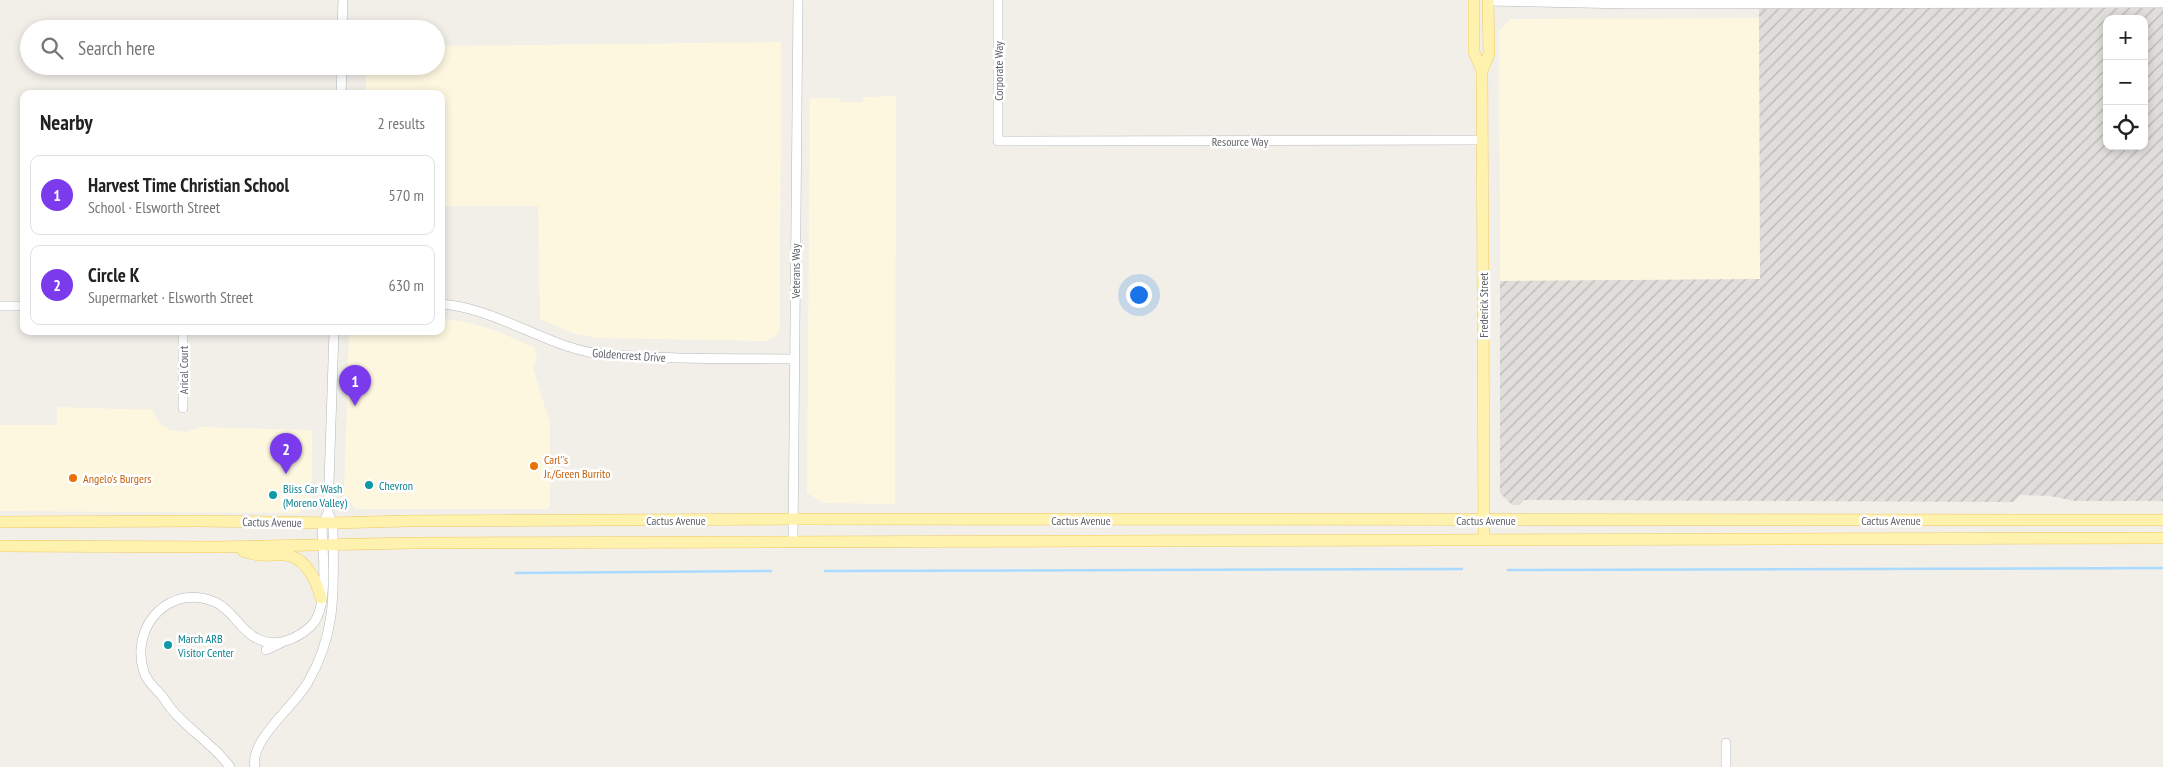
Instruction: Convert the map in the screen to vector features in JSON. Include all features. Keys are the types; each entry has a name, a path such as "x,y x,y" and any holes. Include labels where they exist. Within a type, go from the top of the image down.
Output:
{"main road":[{"name":"Frederick Street","path":"1474,0 1474,52 1482,71 1484,539"},
{"name":"Frederick Street","path":"1482,71 1489,54 1488,0"},
{"name":"Cactus Avenue","path":"0,522 794,519 2163,520"},
{"name":"Cactus Avenue","path":"0,546 219,547 412,543 2163,538"},
{"path":"219,547 262,555 286,555 295,558 310,570 315,578 321,598"}],"street":[{"path":"342,20 343,0"},
{"name":"Veterans Way","path":"793,542 798,0"},
{"name":"Corporate Way","path":"998,0 998,141"},
{"path":"1488,0 1629,4 2163,3"},
{"path":"341,90 342,75"},
{"name":"Resource Way","path":"998,141 1483,140"},
{"name":"Goldencrest Drive","path":"445,304 459,306 490,315 562,346 594,353 655,358 795,359"},
{"path":"0,306 20,306"},
{"name":"Arical Court","path":"183,335 183,408"},
{"path":"255,767 257,748 308,683 326,644 332,612 328,520 334,335"},
{"path":"230,767 223,756 169,706 145,676 140,652 145,630 150,620 164,607 181,600 193,598 206,599 217,603 256,638 271,642 292,640 313,624 320,612 328,545"},
{"path":"266,650 286,641"},
{"path":"1726,743 1726,767"}],"shaded area":[{"path":"1759,0 2163,0 2163,501 2075,501 2050,496 2020,495 2014,502 1524,500 1519,505 1512,505 1500,493 1500,281 1760,279"},
{"path":"1759,18 1760,280 1500,281 1499,31 1510,19"},
{"path":"781,42 780,330 774,337 766,341 599,338 575,334 540,319 538,206 445,206 445,90 366,90 366,75 445,75 445,46"},
{"path":"896,96 895,504 823,503 807,493 810,98 840,98 840,102 863,102 863,97"},
{"path":"445,319 494,330 534,347 537,356 533,368 550,423 550,505 547,509 356,509 344,495 349,335 445,335"},
{"path":"57,407 152,410 160,424 170,430 187,432 201,427 312,430 312,500 299,513 0,511 0,425 57,425"}],"waterway":[{"path":"1508,570 2163,568"},
{"path":"825,571 1462,569"},
{"path":"516,573 771,571"}],"place":[{"name":"Harvest Time Christian School","path":"355,406"},
{"name":"Carl''s Jr./Green Burrito","path":"534,466"},
{"name":"Circle K","path":"286,474"},
{"name":"Angelo's Burgers","path":"73,478"},
{"name":"Chevron","path":"369,485"},
{"name":"Bliss Car Wash (Moreno Valley)","path":"273,495"},
{"name":"March ARB Visitor Center","path":"168,645"}]}
